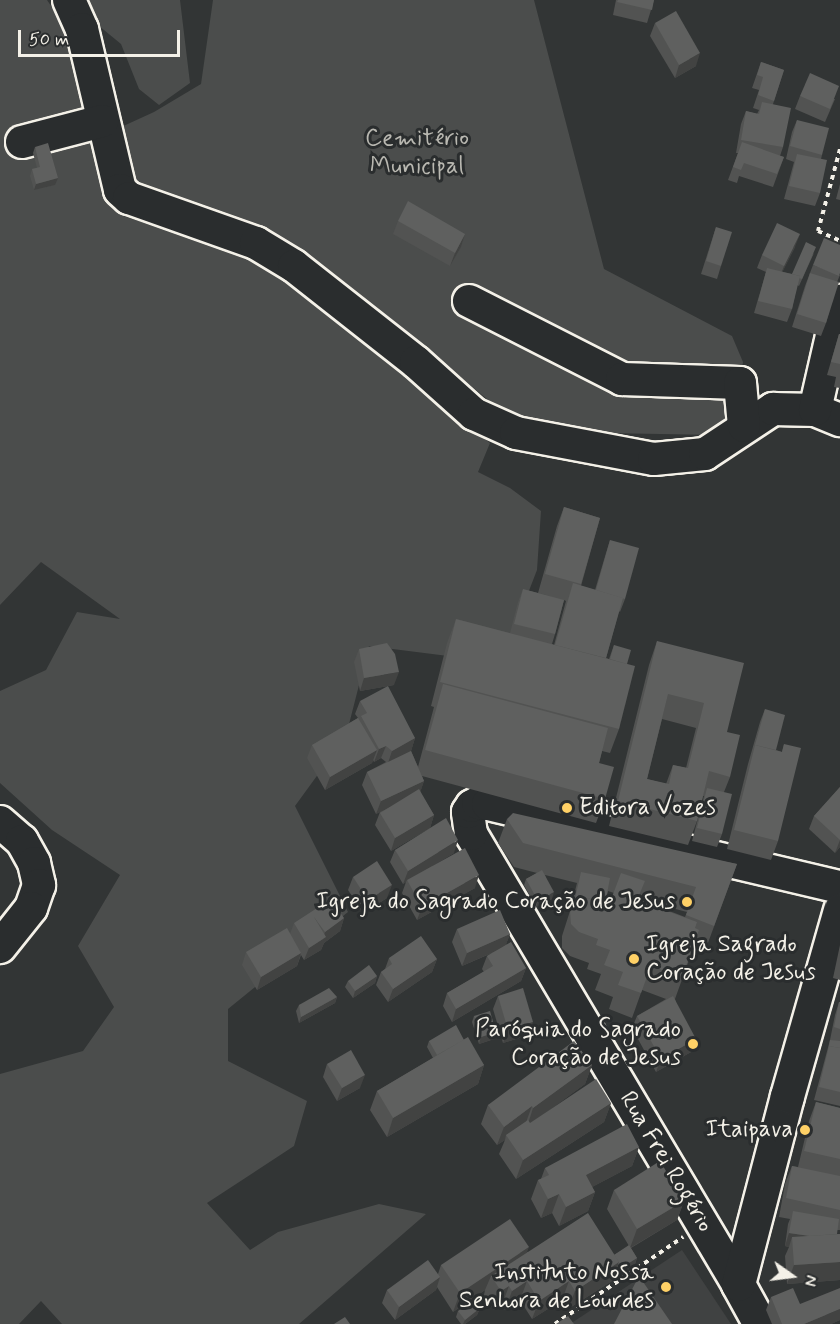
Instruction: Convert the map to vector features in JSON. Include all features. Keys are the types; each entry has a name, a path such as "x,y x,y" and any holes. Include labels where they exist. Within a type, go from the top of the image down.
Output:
{"main road":[{"path":"760,1324 738,1284 787,1096 840,910"}],"street":[{"path":"69,0 82,29 120,190 129,198 256,243 294,266 416,362 474,414 516,433 654,459 705,454 744,426 773,409 828,415 840,301"},
{"path":"22,142 102,121"},
{"path":"469,301 622,379 740,383 744,426"},
{"name":"Rua Frei Rogério","path":"738,1284 471,834 467,821 472,806 489,804 840,887"},
{"path":"0,822 22,841 34,863 39,885 31,908 0,947"}],"path":[{"path":"840,149 818,231 840,241"},
{"path":"555,1324 703,1223"}],"shaded area":[{"name":"Instituto Nossa Senhora de Lourdes","path":"682,1250 731,1324 570,1324"}],"green space":[{"path":"0,0 47,0 62,22 84,108 86,126 111,203 123,216 244,254 269,268 490,443 478,472 510,488 541,511 537,570 510,640 448,656 369,646 346,736 295,806 348,912 228,1009 228,1061 307,1101 294,1146 207,1203 250,1250 278,1232 379,1204 426,1214 299,1324 62,1324 41,1301 19,1324 0,1324 0,1074 83,1051 114,1007 78,946 120,875 52,830 0,783 0,691 46,670 77,612 120,619 41,562 0,605"},
{"path":"86,0 180,0 190,83 159,105 139,89 121,44 93,21"},
{"name":"Cemitério Municipal","path":"213,0 534,0 604,269 732,336 743,362 740,383 717,435 604,433 517,417 493,404 424,347 283,243 147,189 132,179 119,128 154,112 201,84"}],"building":[{"path":"618,0 654,0 652,10 617,2"},
{"path":"676,11 700,53 679,65 655,23"},
{"path":"761,62 784,70 774,101 758,95 763,77 757,75"},
{"path":"810,73 839,86 830,109 800,96"},
{"path":"762,102 791,108 783,147 741,140 746,111 759,114"},
{"path":"797,120 829,128 822,155 790,146"},
{"path":"742,142 784,157 777,174 744,163 741,170 733,167"},
{"path":"48,143 58,178 36,184 32,169 40,167 35,147"},
{"path":"797,154 827,160 820,193 789,186"},
{"path":"408,201 465,234 455,253 398,221"},
{"path":"777,223 800,234 784,266 762,255"},
{"path":"716,227 732,232 721,266 706,261"},
{"path":"824,238 840,245 839,276 813,265"},
{"path":"806,242 816,247 802,279 792,274"},
{"path":"767,268 800,276 792,309 758,301"},
{"path":"810,273 839,282 826,323 797,314"},
{"path":"840,334 840,364 831,362"},
{"path":"564,507 600,518 581,584 545,574"},
{"path":"610,540 639,548 625,599 596,590"},
{"path":"573,583 623,598 606,658 555,645"},
{"path":"523,589 564,600 555,634 514,624"},
{"path":"456,619 635,666 619,729 440,682"},
{"path":"657,641 744,663 727,732 740,735 730,777 709,771 697,821 618,801","holes":["668,694 704,703 688,768 673,765 669,784 647,779"]},
{"path":"387,643 395,654 399,672 364,678 359,649"},
{"path":"614,645 631,650 627,664 610,659"},
{"path":"443,684 608,728 599,763 614,767 605,799 425,750"},
{"path":"388,686 415,738 392,751 386,746 379,749 361,716 367,713 360,701"},
{"path":"765,709 785,715 776,750 755,745"},
{"path":"358,718 377,750 330,777 312,745"},
{"path":"784,744 801,748 778,841 734,830 755,745 782,752"},
{"path":"411,751 424,781 381,801 367,772"},
{"path":"840,787 840,840 814,816"},
{"path":"707,788 732,794 722,834 697,828"},
{"path":"419,789 434,815 395,838 380,813"},
{"path":"513,813 737,864 714,926 686,915 696,887 523,843 507,819"},
{"path":"446,818 458,840 408,871 395,850"},
{"path":"465,848 479,875 422,907 407,880"},
{"path":"377,861 392,885 368,900 353,877"},
{"path":"542,870 554,892 538,901 526,879"},
{"path":"581,872 610,878 605,904 583,898 574,903"},
{"path":"621,873 645,881 637,900 697,922 695,928 699,930 682,977 651,966 641,993 618,985 623,972 604,965 610,950 596,945 598,939 579,932 571,924 570,911 575,901 583,898 592,899 609,905"},
{"path":"331,899 344,918 325,932 314,917 326,937 309,948 294,923"},
{"path":"500,910 510,934 467,953 457,929"},
{"path":"287,928 301,953 261,977 246,952"},
{"path":"421,936 437,959 393,989 381,972 392,964 389,958"},
{"path":"511,942 526,968 456,1009 447,993 493,966 487,956"},
{"path":"369,965 377,976 355,991 348,981"},
{"path":"329,988 337,997 301,1017 299,1005"},
{"path":"523,988 533,1022 508,1030 498,996"},
{"path":"673,996 696,1039 661,1059 637,1016"},
{"path":"840,1002 840,1029 834,1027"},
{"path":"490,1011 496,1032 481,1037 474,1016"},
{"path":"456,1025 464,1040 437,1055 429,1041"},
{"path":"468,1037 484,1065 393,1118 377,1091"},
{"path":"830,1040 840,1041 840,1048 829,1046 828,1050"},
{"path":"574,1041 592,1065 504,1127 488,1105"},
{"path":"829,1046 840,1048 840,1092 819,1087"},
{"path":"351,1050 365,1075 342,1088 327,1064"},
{"path":"596,1079 611,1103 523,1160 506,1135 528,1120 530,1123"},
{"path":"816,1102 840,1108 840,1159 804,1151"},
{"path":"627,1124 639,1147 586,1175 595,1192 566,1207 559,1194 548,1199 538,1180 549,1175 545,1168"},
{"path":"660,1161 684,1201 637,1229 614,1190"},
{"path":"792,1166 840,1176 840,1210 786,1198"},
{"path":"793,1211 839,1219 837,1234 810,1236 789,1233"},
{"path":"588,1213 619,1262 575,1291 569,1281 539,1301 527,1281 512,1291 509,1286 501,1291 491,1276"},
{"path":"510,1219 529,1247 460,1293 441,1265"},
{"path":"840,1234 840,1262 794,1265 792,1237"},
{"path":"629,1245 637,1258 616,1271 619,1262 614,1255"},
{"path":"428,1260 440,1277 399,1307 387,1290"},
{"path":"639,1276 672,1324 614,1324"},
{"path":"793,1288 800,1304 840,1288 840,1309 804,1324 782,1324 771,1297"},
{"path":"473,1300 480,1308 465,1320 458,1311"},
{"path":"568,1316 574,1324 556,1324"},
{"path":"345,1317 350,1324 334,1324"}],"place":[{"name":"Editora Vozes","path":"567,808"},
{"name":"Igreja do Sagrado Coração de Jesus","path":"687,902"},
{"name":"Igreja Sagrado Coração de Jesus","path":"634,959"},
{"name":"Paróquia do Sagrado Coração de Jesus","path":"693,1044"},
{"name":"Itaipava","path":"805,1130"},
{"name":"Instituto Nossa Senhora de Lourdes","path":"666,1287"}]}
